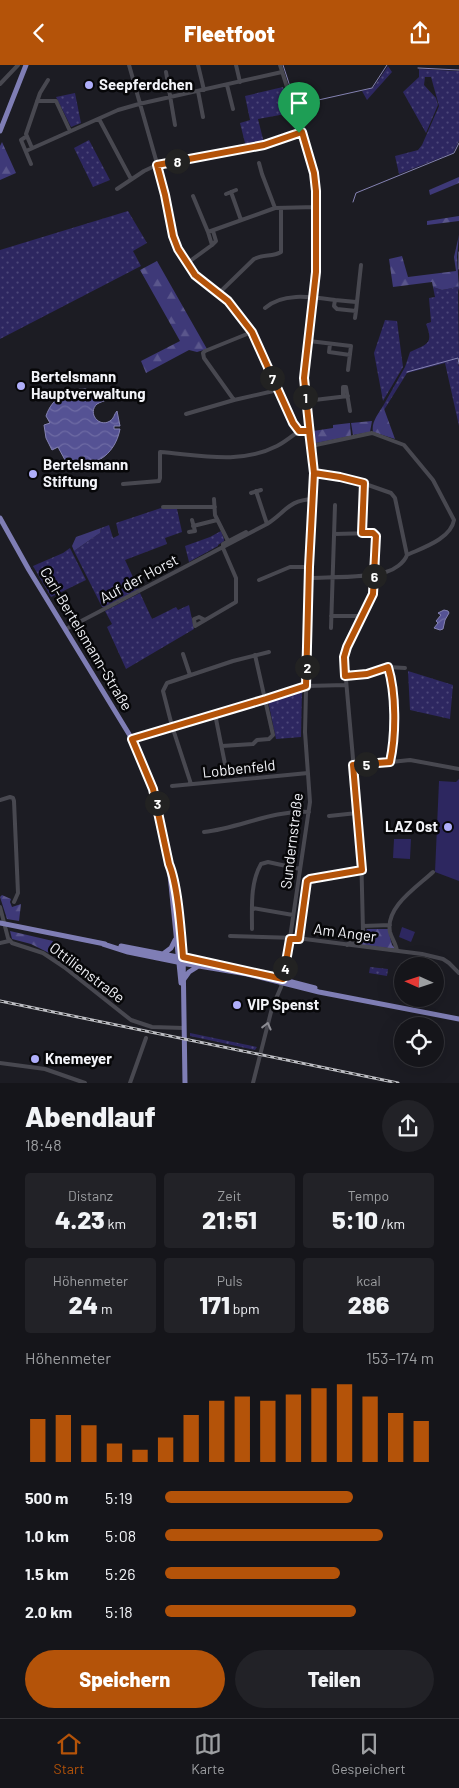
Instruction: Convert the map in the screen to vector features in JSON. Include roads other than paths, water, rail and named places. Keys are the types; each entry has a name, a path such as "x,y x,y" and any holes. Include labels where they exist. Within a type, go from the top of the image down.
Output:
{"main road":[{"path":"0,131 26,65"},
{"name":"Carl-Bertelsmann-Straße","path":"0,518 132,739 153,789 169,864 176,938 184,980 183,1006"},
{"name":"Carl-Bertelsmann-Straße","path":"0,523 14,543"},
{"name":"Carl-Bertelsmann-Straße","path":"169,864 175,886 181,960 185,1083"},
{"path":"0,923 163,954 198,966 282,981"},
{"path":"163,954 171,949 176,938"},
{"path":"103,944 128,952 181,960 329,993 459,1019"},
{"path":"184,980 189,971 198,966"}],"street":[{"path":"0,84 18,65"},
{"path":"129,65 178,249 186,264 204,283 219,293 235,308 252,332 290,417 299,431"},
{"path":"198,65 204,90"},
{"path":"236,65 240,82"},
{"name":"Sundernstraße","path":"253,1083 272,1008 282,981 290,939 310,795 305,731 309,567 314,473 304,378 316,272 316,207 314,173 280,65"},
{"path":"166,72 175,125"},
{"path":"26,151 118,110 282,72"},
{"path":"32,148 26,134 40,93 48,80"},
{"path":"227,85 233,109"},
{"path":"198,91 203,117"},
{"path":"37,101 56,101 70,131"},
{"path":"99,119 131,179"},
{"path":"117,189 144,171 157,165 264,145 302,132"},
{"path":"27,136 21,140 31,164"},
{"path":"259,163 275,208"},
{"path":"226,194 236,190"},
{"path":"231,192 241,220"},
{"path":"193,196 212,245"},
{"path":"208,232 275,208 316,207"},
{"path":"219,293 254,259 261,255 281,252 281,208"},
{"path":"186,264 216,241 213,231"},
{"path":"355,318 361,265"},
{"path":"265,307 278,299 314,298 356,302"},
{"path":"335,300 334,306 337,309 356,311"},
{"path":"234,400 204,358 203,353 252,332"},
{"path":"308,341 351,346 348,370"},
{"path":"330,344 329,352 350,355"},
{"path":"186,414 278,390"},
{"path":"306,401 345,396 350,411"},
{"path":"123,484 159,481 160,452 206,457 239,457 274,448 299,431 309,431"},
{"path":"309,578 374,575 392,570 407,555 440,539 451,531 454,523 435,484 404,445 372,433 311,445"},
{"path":"314,473 340,477 387,491 394,499 407,555"},
{"path":"362,533 364,483"},
{"path":"251,493 259,491 267,523"},
{"path":"214,499 217,520 228,541"},
{"name":"Auf der Horst","path":"66,629 277,518 290,504 296,501 313,499"},
{"path":"331,628 335,505"},
{"path":"163,507 215,507"},
{"path":"189,532 194,531 192,520"},
{"path":"193,525 217,520"},
{"name":"Auf der Horst","path":"223,548 223,544 228,541 251,532"},
{"path":"334,534 373,533 376,536 373,594 345,652 345,676 362,870 363,926 363,931 360,935 347,945"},
{"path":"205,620 236,602 236,578 223,548"},
{"path":"259,580 290,567 309,567"},
{"path":"331,616 359,616 362,618"},
{"path":"191,784 172,726 163,688 167,683 190,675 232,661 269,652"},
{"path":"182,654 190,675"},
{"path":"222,746 253,744 256,740 272,738 266,699 255,655"},
{"path":"345,676 367,674 388,667 405,668"},
{"path":"388,667 391,677 393,704 390,762"},
{"path":"132,739 306,686 346,685"},
{"path":"216,714 226,769"},
{"path":"353,765 410,759 459,769"},
{"name":"Lobbenfeld","path":"172,786 308,773"},
{"path":"0,801 12,797 14,801 18,893 14,902"},
{"path":"204,832 221,830 270,816 309,812"},
{"path":"329,816 357,813"},
{"path":"252,929 254,885 259,868 263,863 268,862 300,869"},
{"path":"299,939 307,881 362,870"},
{"name":"Am Anger","path":"397,951 390,933 390,925 395,910 433,872"},
{"path":"0,907 9,941 0,943"},
{"path":"252,908 293,915"},
{"path":"363,926 390,925"},
{"name":"Am Anger","path":"230,936 299,939 436,956 449,963 459,973"},
{"name":"Ottilienstraße","path":"9,941 43,953 64,967 131,1021 152,1027 184,1028"},
{"path":"130,1083 146,1038"},
{"path":"0,1063 45,1069 85,1083"},
{"path":"70,1083 72,1077"}],"water":[{"path":"85,389 98,392 108,399 97,404 94,408 93,411 96,419 106,423 111,420 117,411 120,426 114,426 114,429 120,429 113,447 107,454 93,463 84,464 65,460 58,447 52,450 46,438 44,425 50,423 46,416 56,400 66,393"},
{"path":"444,610 449,613 443,629 434,628 438,623 436,621 441,615 438,613"}],"waterway":[{"path":"283,65 296,105 372,88 387,65"},
{"path":"418,68 459,70"},
{"path":"353,202 356,193 454,153 459,143"},
{"path":"459,252 459,269"},
{"path":"407,372 458,358 459,364"}],"railway":[{"path":"0,1001 398,1083"}],"place":[{"name":"Seepferdchen","path":"89,85"},
{"name":"Bertelsmann Hauptverwaltung","path":"21,386"},
{"name":"Bertelsmann Stiftung","path":"33,474"},
{"name":"LAZ Ost","path":"448,827"},
{"name":"VIP Spenst","path":"237,1005"},
{"name":"Knemeyer","path":"35,1059"}]}
